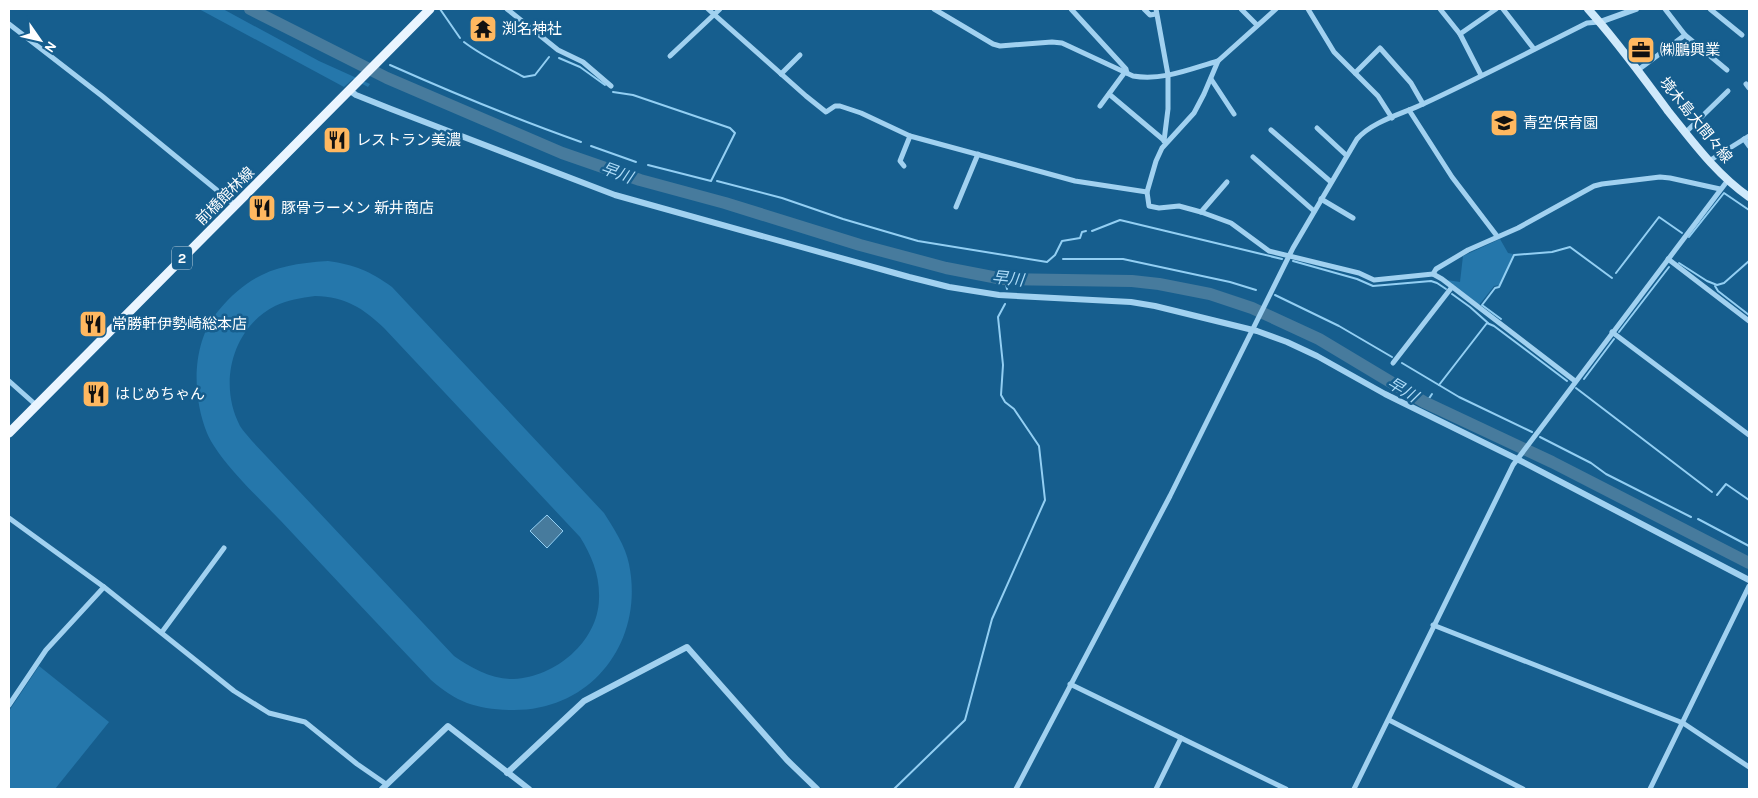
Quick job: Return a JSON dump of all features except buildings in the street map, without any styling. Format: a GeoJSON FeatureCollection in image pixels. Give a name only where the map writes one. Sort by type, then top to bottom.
{"type":"FeatureCollection","features":[{"type":"Feature","properties":{"kind":"main road","name":"2"},"geometry":{"type":"LineString","coordinates":[[352,87],[430,9]]}},
{"type":"Feature","properties":{"kind":"main road","name":"境木島大間々線"},"geometry":{"type":"LineString","coordinates":[[1588,9],[1638,70],[1685,133],[1709,161],[1748,196]]}},
{"type":"Feature","properties":{"kind":"main road","name":"前橋館林線"},"geometry":{"type":"LineString","coordinates":[[9,433],[352,87]]}},
{"type":"Feature","properties":{"kind":"street"},"geometry":{"type":"LineString","coordinates":[[508,9],[558,50],[583,62],[611,86]]}},
{"type":"Feature","properties":{"kind":"street"},"geometry":{"type":"LineString","coordinates":[[708,9],[780,74],[826,112],[835,106],[840,106],[861,113],[910,136],[1076,181],[1147,192]]}},
{"type":"Feature","properties":{"kind":"street"},"geometry":{"type":"LineString","coordinates":[[670,56],[720,9]]}},
{"type":"Feature","properties":{"kind":"street"},"geometry":{"type":"LineString","coordinates":[[934,9],[993,44],[1000,46],[1052,42],[1062,44],[1126,73],[1144,78],[1163,77],[1218,61]]}},
{"type":"Feature","properties":{"kind":"street"},"geometry":{"type":"LineString","coordinates":[[1071,9],[1126,69],[1126,73]]}},
{"type":"Feature","properties":{"kind":"street"},"geometry":{"type":"LineString","coordinates":[[1144,9],[1150,15],[1156,11],[1168,75],[1168,109],[1165,142]]}},
{"type":"Feature","properties":{"kind":"street"},"geometry":{"type":"LineString","coordinates":[[1241,9],[1257,25]]}},
{"type":"Feature","properties":{"kind":"street"},"geometry":{"type":"LineString","coordinates":[[1276,9],[1218,61],[1194,112],[1165,142],[1156,161],[1147,192],[1148,204],[1153,208],[1179,206],[1201,212],[1231,223],[1269,251],[1359,273],[1374,280],[1433,274],[1575,381]]}},
{"type":"Feature","properties":{"kind":"street"},"geometry":{"type":"LineString","coordinates":[[1308,9],[1334,52],[1378,96],[1392,118]]}},
{"type":"Feature","properties":{"kind":"street"},"geometry":{"type":"LineString","coordinates":[[1440,9],[1460,34],[1481,75]]}},
{"type":"Feature","properties":{"kind":"street"},"geometry":{"type":"LineString","coordinates":[[1460,34],[1496,9]]}},
{"type":"Feature","properties":{"kind":"street"},"geometry":{"type":"LineString","coordinates":[[1503,9],[1534,49]]}},
{"type":"Feature","properties":{"kind":"street"},"geometry":{"type":"LineString","coordinates":[[1016,789],[1170,496],[1252,327],[1290,255],[1346,156],[1363,132],[1588,23],[1600,22],[1636,9]]}},
{"type":"Feature","properties":{"kind":"street"},"geometry":{"type":"LineString","coordinates":[[1664,9],[1685,35],[1727,70]]}},
{"type":"Feature","properties":{"kind":"street"},"geometry":{"type":"LineString","coordinates":[[1710,9],[1742,35]]}},
{"type":"Feature","properties":{"kind":"street"},"geometry":{"type":"LineString","coordinates":[[9,24],[102,96],[235,205]]}},
{"type":"Feature","properties":{"kind":"street"},"geometry":{"type":"LineString","coordinates":[[1638,70],[1685,35]]}},
{"type":"Feature","properties":{"kind":"street"},"geometry":{"type":"LineString","coordinates":[[1355,73],[1380,48],[1411,83],[1423,104]]}},
{"type":"Feature","properties":{"kind":"street"},"geometry":{"type":"LineString","coordinates":[[780,74],[800,55]]}},
{"type":"Feature","properties":{"kind":"street"},"geometry":{"type":"LineString","coordinates":[[1100,106],[1126,73]]}},
{"type":"Feature","properties":{"kind":"street"},"geometry":{"type":"LineString","coordinates":[[1211,79],[1234,114]]}},
{"type":"Feature","properties":{"kind":"street"},"geometry":{"type":"LineString","coordinates":[[352,87],[356,95],[390,109],[615,194],[909,277],[949,287],[999,295],[1131,302],[1252,327],[1302,349],[1385,394],[1518,458],[1749,580]]}},
{"type":"Feature","properties":{"kind":"street"},"geometry":{"type":"LineString","coordinates":[[1685,133],[1728,91]]}},
{"type":"Feature","properties":{"kind":"street"},"geometry":{"type":"LineString","coordinates":[[1109,94],[1165,142]]}},
{"type":"Feature","properties":{"kind":"street"},"geometry":{"type":"LineString","coordinates":[[1409,110],[1452,176],[1497,236]]}},
{"type":"Feature","properties":{"kind":"street"},"geometry":{"type":"LineString","coordinates":[[1316,128],[1346,156]]}},
{"type":"Feature","properties":{"kind":"street"},"geometry":{"type":"LineString","coordinates":[[1271,130],[1331,182]]}},
{"type":"Feature","properties":{"kind":"street"},"geometry":{"type":"LineString","coordinates":[[904,166],[900,161],[910,136]]}},
{"type":"Feature","properties":{"kind":"street"},"geometry":{"type":"LineString","coordinates":[[1709,161],[1749,136]]}},
{"type":"Feature","properties":{"kind":"street"},"geometry":{"type":"LineString","coordinates":[[1744,139],[1749,146]]}},
{"type":"Feature","properties":{"kind":"street"},"geometry":{"type":"LineString","coordinates":[[956,207],[978,154]]}},
{"type":"Feature","properties":{"kind":"street"},"geometry":{"type":"LineString","coordinates":[[1253,157],[1314,211]]}},
{"type":"Feature","properties":{"kind":"street"},"geometry":{"type":"LineString","coordinates":[[1433,274],[1436,269],[1460,255],[1497,236],[1518,228],[1594,186],[1660,177],[1720,189]]}},
{"type":"Feature","properties":{"kind":"street"},"geometry":{"type":"LineString","coordinates":[[1354,789],[1389,720],[1433,625],[1518,458],[1728,180]]}},
{"type":"Feature","properties":{"kind":"street"},"geometry":{"type":"LineString","coordinates":[[1201,212],[1227,182]]}},
{"type":"Feature","properties":{"kind":"street"},"geometry":{"type":"LineString","coordinates":[[1321,199],[1353,218]]}},
{"type":"Feature","properties":{"kind":"street"},"geometry":{"type":"LineString","coordinates":[[1668,259],[1749,321]]}},
{"type":"Feature","properties":{"kind":"street"},"geometry":{"type":"LineString","coordinates":[[1393,363],[1452,287]]}},
{"type":"Feature","properties":{"kind":"street"},"geometry":{"type":"LineString","coordinates":[[1612,332],[1749,435]]}},
{"type":"Feature","properties":{"kind":"street"},"geometry":{"type":"LineString","coordinates":[[9,381],[36,405]]}},
{"type":"Feature","properties":{"kind":"street"},"geometry":{"type":"LineString","coordinates":[[9,518],[104,587],[234,691],[269,713],[305,722],[384,787],[448,726],[529,789]]}},
{"type":"Feature","properties":{"kind":"street"},"geometry":{"type":"LineString","coordinates":[[162,632],[224,548]]}},
{"type":"Feature","properties":{"kind":"street"},"geometry":{"type":"LineString","coordinates":[[1650,789],[1749,586]]}},
{"type":"Feature","properties":{"kind":"street"},"geometry":{"type":"LineString","coordinates":[[9,705],[46,650],[104,587]]}},
{"type":"Feature","properties":{"kind":"street"},"geometry":{"type":"LineString","coordinates":[[1433,625],[1683,723],[1749,767]]}},
{"type":"Feature","properties":{"kind":"street"},"geometry":{"type":"LineString","coordinates":[[507,773],[584,701],[687,648],[787,760],[817,789]]}},
{"type":"Feature","properties":{"kind":"street"},"geometry":{"type":"LineString","coordinates":[[1070,684],[1286,789]]}},
{"type":"Feature","properties":{"kind":"street"},"geometry":{"type":"LineString","coordinates":[[1389,720],[1523,789]]}},
{"type":"Feature","properties":{"kind":"street"},"geometry":{"type":"LineString","coordinates":[[1156,789],[1181,738]]}},
{"type":"Feature","properties":{"kind":"street"},"geometry":{"type":"LineString","coordinates":[[1509,789],[1512,782]]}},
{"type":"Feature","properties":{"kind":"shaded area"},"geometry":{"type":"Polygon","coordinates":[[[199,9],[223,9],[319,61],[370,84],[368,87],[353,79],[344,87],[199,9]]]}},
{"type":"Feature","properties":{"kind":"shaded area"},"geometry":{"type":"Polygon","coordinates":[[[1500,239],[1508,253],[1513,254],[1499,285],[1494,286],[1479,305],[1447,280],[1460,282],[1463,256],[1500,239]]]}},
{"type":"Feature","properties":{"kind":"shaded area"},"geometry":{"type":"Polygon","coordinates":[[[328,261],[346,264],[377,277],[392,287],[604,513],[625,550],[629,564],[632,593],[629,620],[620,645],[606,667],[587,686],[565,699],[538,708],[509,710],[476,706],[449,694],[431,680],[250,490],[220,455],[207,433],[202,418],[197,386],[199,353],[210,323],[231,297],[255,279],[281,268],[311,262],[328,261]],[[315,296],[280,304],[260,316],[248,328],[233,358],[230,375],[230,393],[233,410],[240,426],[454,656],[482,672],[506,679],[529,677],[559,664],[582,643],[597,615],[599,591],[597,574],[592,559],[580,537],[384,328],[361,309],[345,301],[315,296]]]}},
{"type":"Feature","properties":{"kind":"shaded area"},"geometry":{"type":"Polygon","coordinates":[[[547,515],[563,531],[547,548],[530,531],[547,515]]]}},
{"type":"Feature","properties":{"kind":"shaded area"},"geometry":{"type":"Polygon","coordinates":[[[39,666],[109,722],[55,789],[9,789],[9,711],[39,666]]]}},
{"type":"Feature","properties":{"kind":"waterway","name":"早川"},"geometry":{"type":"LineString","coordinates":[[250,9],[387,78],[562,153],[640,180],[725,203],[860,245],[946,268],[1003,279],[1132,281],[1159,284],[1210,294],[1252,308],[1319,339],[1424,402],[1552,462],[1749,563]]}},
{"type":"Feature","properties":{"kind":"waterway"},"geometry":{"type":"LineString","coordinates":[[440,9],[460,38]]}},
{"type":"Feature","properties":{"kind":"waterway"},"geometry":{"type":"LineString","coordinates":[[464,42],[524,77],[535,75],[549,57]]}},
{"type":"Feature","properties":{"kind":"waterway"},"geometry":{"type":"LineString","coordinates":[[559,58],[580,67],[605,85]]}},
{"type":"Feature","properties":{"kind":"waterway"},"geometry":{"type":"LineString","coordinates":[[390,65],[437,86],[581,142]]}},
{"type":"Feature","properties":{"kind":"waterway"},"geometry":{"type":"LineString","coordinates":[[613,92],[633,95],[730,128],[735,133],[711,181],[648,165]]}},
{"type":"Feature","properties":{"kind":"waterway"},"geometry":{"type":"LineString","coordinates":[[591,146],[636,162]]}},
{"type":"Feature","properties":{"kind":"waterway"},"geometry":{"type":"LineString","coordinates":[[717,181],[782,198],[843,219],[918,241],[1047,262],[1055,255],[1062,241],[1080,238],[1082,232],[1086,231]]}},
{"type":"Feature","properties":{"kind":"waterway"},"geometry":{"type":"LineString","coordinates":[[1689,237],[1724,193],[1749,210]]}},
{"type":"Feature","properties":{"kind":"waterway"},"geometry":{"type":"LineString","coordinates":[[1616,273],[1659,217],[1682,233]]}},
{"type":"Feature","properties":{"kind":"waterway"},"geometry":{"type":"LineString","coordinates":[[1092,231],[1120,220],[1282,259]]}},
{"type":"Feature","properties":{"kind":"waterway"},"geometry":{"type":"LineString","coordinates":[[1501,319],[1482,305],[1495,288],[1499,287],[1514,255],[1552,252],[1570,247],[1612,278]]}},
{"type":"Feature","properties":{"kind":"waterway"},"geometry":{"type":"LineString","coordinates":[[1063,259],[1123,259],[1230,282],[1256,290]]}},
{"type":"Feature","properties":{"kind":"waterway"},"geometry":{"type":"LineString","coordinates":[[1293,261],[1357,279],[1373,286],[1431,281],[1446,289]]}},
{"type":"Feature","properties":{"kind":"waterway"},"geometry":{"type":"LineString","coordinates":[[1679,263],[1707,281],[1717,285],[1724,283],[1749,261]]}},
{"type":"Feature","properties":{"kind":"waterway"},"geometry":{"type":"LineString","coordinates":[[1619,332],[1669,267]]}},
{"type":"Feature","properties":{"kind":"waterway"},"geometry":{"type":"LineString","coordinates":[[1005,279],[1007,289]]}},
{"type":"Feature","properties":{"kind":"waterway"},"geometry":{"type":"LineString","coordinates":[[1715,286],[1718,291],[1749,315]]}},
{"type":"Feature","properties":{"kind":"waterway"},"geometry":{"type":"LineString","coordinates":[[1452,294],[1488,323]]}},
{"type":"Feature","properties":{"kind":"waterway"},"geometry":{"type":"LineString","coordinates":[[1275,295],[1339,326],[1392,357]]}},
{"type":"Feature","properties":{"kind":"waterway"},"geometry":{"type":"LineString","coordinates":[[894,789],[965,720],[992,619],[1045,500],[1039,446],[1014,409],[1005,402],[1001,395],[1003,365],[998,317],[1005,304]]}},
{"type":"Feature","properties":{"kind":"waterway"},"geometry":{"type":"LineString","coordinates":[[1439,385],[1487,323],[1494,326],[1567,381]]}},
{"type":"Feature","properties":{"kind":"waterway"},"geometry":{"type":"LineString","coordinates":[[1584,379],[1614,339]]}},
{"type":"Feature","properties":{"kind":"waterway"},"geometry":{"type":"LineString","coordinates":[[1402,363],[1459,397],[1532,432]]}},
{"type":"Feature","properties":{"kind":"waterway"},"geometry":{"type":"LineString","coordinates":[[1576,388],[1712,492]]}},
{"type":"Feature","properties":{"kind":"waterway"},"geometry":{"type":"LineString","coordinates":[[1426,403],[1432,394]]}},
{"type":"Feature","properties":{"kind":"waterway"},"geometry":{"type":"LineString","coordinates":[[1540,437],[1591,463],[1606,474],[1691,517]]}},
{"type":"Feature","properties":{"kind":"waterway"},"geometry":{"type":"LineString","coordinates":[[1717,495],[1726,484],[1749,500]]}},
{"type":"Feature","properties":{"kind":"waterway"},"geometry":{"type":"LineString","coordinates":[[1698,519],[1749,546]]}},
{"type":"Feature","properties":{"kind":"place","name":"渕名神社"},"geometry":{"type":"Point","coordinates":[483,29]}},
{"type":"Feature","properties":{"kind":"place","name":"㈱鵬興業"},"geometry":{"type":"Point","coordinates":[1641,50]}},
{"type":"Feature","properties":{"kind":"place","name":"青空保育園"},"geometry":{"type":"Point","coordinates":[1504,123]}},
{"type":"Feature","properties":{"kind":"place","name":"レストラン美濃"},"geometry":{"type":"Point","coordinates":[337,140]}},
{"type":"Feature","properties":{"kind":"place","name":"豚骨ラーメン 新井商店"},"geometry":{"type":"Point","coordinates":[262,208]}},
{"type":"Feature","properties":{"kind":"place","name":"常勝軒伊勢崎総本店"},"geometry":{"type":"Point","coordinates":[93,324]}},
{"type":"Feature","properties":{"kind":"place","name":"はじめちゃん"},"geometry":{"type":"Point","coordinates":[96,394]}}]}
